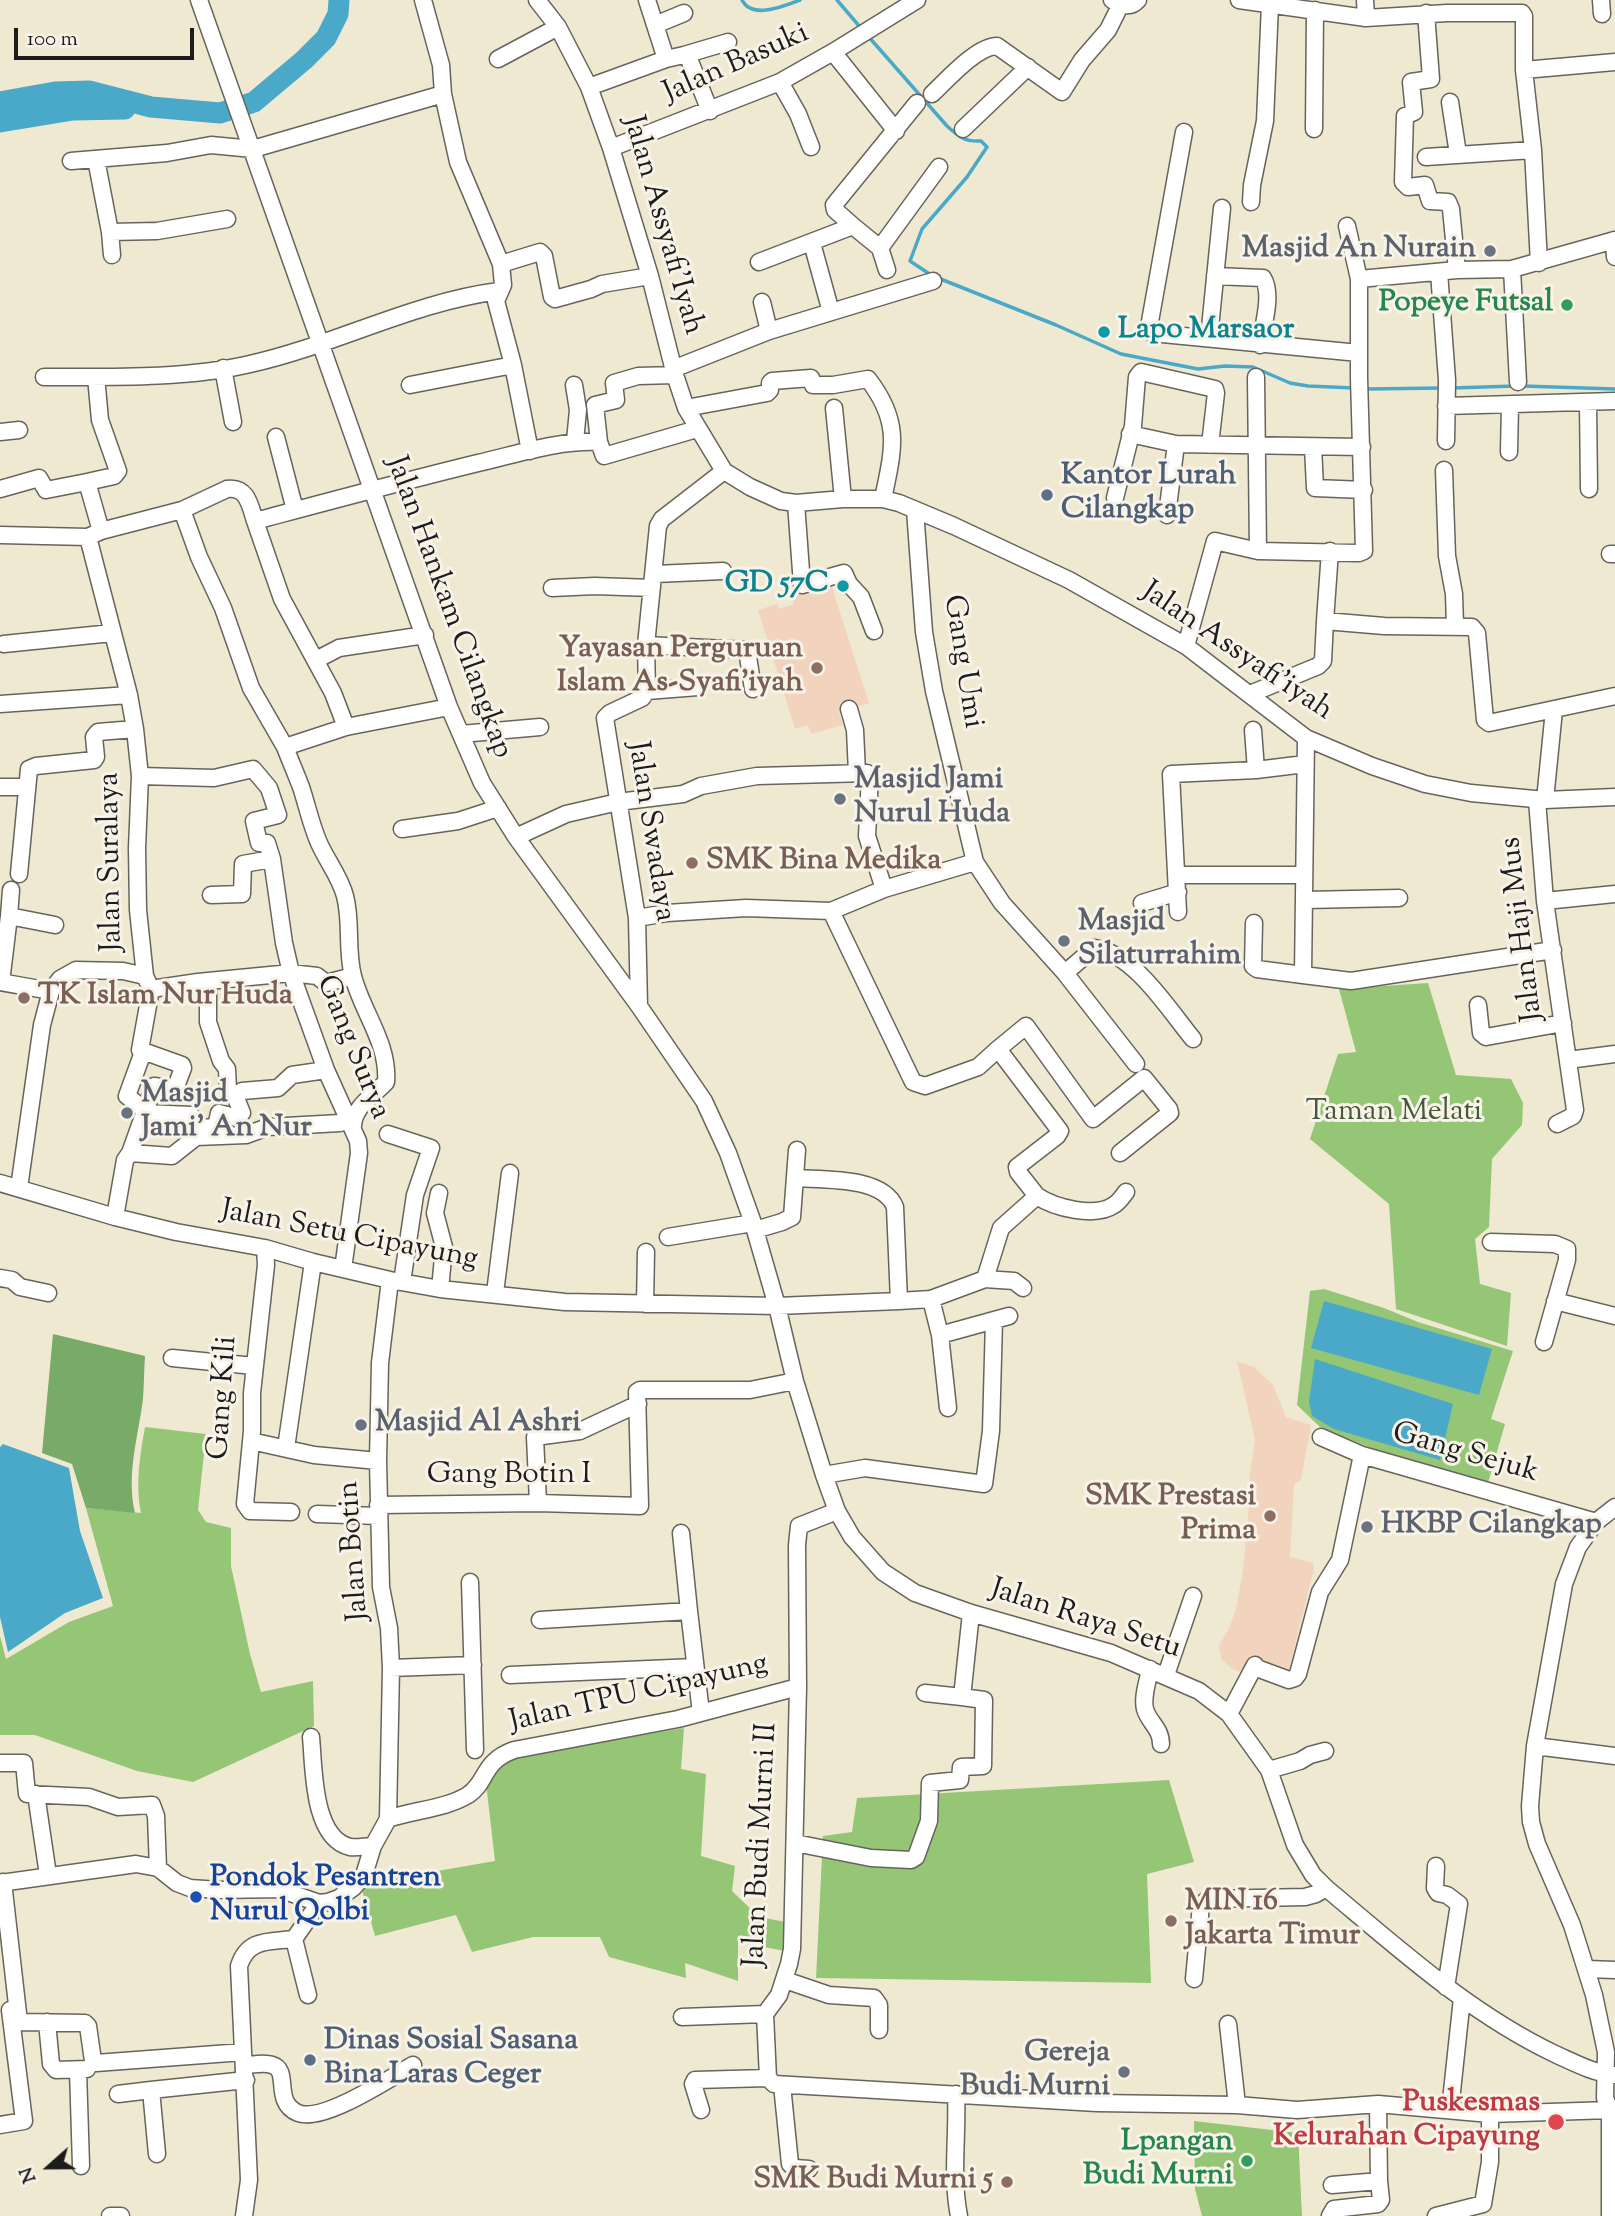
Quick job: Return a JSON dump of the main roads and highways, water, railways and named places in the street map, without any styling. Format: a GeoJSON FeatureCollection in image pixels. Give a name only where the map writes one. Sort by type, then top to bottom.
{"type":"FeatureCollection","features":[{"type":"Feature","properties":{"kind":"water"},"geometry":{"type":"Polygon","coordinates":[[[1324,1301],[1492,1349],[1479,1395],[1311,1348],[1324,1301]]]}},
{"type":"Feature","properties":{"kind":"water"},"geometry":{"type":"Polygon","coordinates":[[[1315,1359],[1453,1404],[1440,1460],[1334,1429],[1312,1416],[1309,1402],[1315,1359]]]}},
{"type":"Feature","properties":{"kind":"water"},"geometry":{"type":"Polygon","coordinates":[[[3,1444],[69,1468],[80,1531],[103,1598],[65,1613],[8,1652],[0,1617],[0,1447],[3,1444]]]}},
{"type":"Feature","properties":{"kind":"waterway"},"geometry":{"type":"LineString","coordinates":[[0,102],[55,92],[89,91],[151,107],[220,113],[254,102],[304,60],[326,38],[338,14],[339,0]]}},
{"type":"Feature","properties":{"kind":"waterway"},"geometry":{"type":"LineString","coordinates":[[742,0],[747,6],[761,10],[800,0]]}},
{"type":"Feature","properties":{"kind":"waterway"},"geometry":{"type":"LineString","coordinates":[[837,0],[860,27]]}},
{"type":"Feature","properties":{"kind":"waterway"},"geometry":{"type":"LineString","coordinates":[[868,36],[947,126],[962,138],[981,141],[987,147],[967,177],[922,229],[910,261],[931,275]]}},
{"type":"Feature","properties":{"kind":"waterway"},"geometry":{"type":"LineString","coordinates":[[0,122],[73,110],[125,109]]}},
{"type":"Feature","properties":{"kind":"waterway"},"geometry":{"type":"LineString","coordinates":[[938,278],[1121,354],[1198,369],[1253,367],[1290,383],[1354,388]]}},
{"type":"Feature","properties":{"kind":"waterway"},"geometry":{"type":"LineString","coordinates":[[1453,388],[1515,386]]}},
{"type":"Feature","properties":{"kind":"waterway"},"geometry":{"type":"LineString","coordinates":[[1523,386],[1615,389]]}},
{"type":"Feature","properties":{"kind":"waterway"},"geometry":{"type":"LineString","coordinates":[[1365,389],[1442,388]]}},
{"type":"Feature","properties":{"kind":"place","name":"Masjid An Nurain"},"geometry":{"type":"Point","coordinates":[1490,251]}},
{"type":"Feature","properties":{"kind":"place","name":"Popeye Futsal"},"geometry":{"type":"Point","coordinates":[1567,305]}},
{"type":"Feature","properties":{"kind":"place","name":"Lapo Marsaor"},"geometry":{"type":"Point","coordinates":[1104,332]}},
{"type":"Feature","properties":{"kind":"place","name":"Kantor Lurah Cilangkap"},"geometry":{"type":"Point","coordinates":[1047,495]}},
{"type":"Feature","properties":{"kind":"place","name":"GD 57C"},"geometry":{"type":"Point","coordinates":[843,586]}},
{"type":"Feature","properties":{"kind":"place","name":"Yayasan Perguruan Islam As-Syafi'iyah"},"geometry":{"type":"Point","coordinates":[817,668]}},
{"type":"Feature","properties":{"kind":"place","name":"Masjid Jami Nurul Huda"},"geometry":{"type":"Point","coordinates":[840,799]}},
{"type":"Feature","properties":{"kind":"place","name":"SMK Bina Medika"},"geometry":{"type":"Point","coordinates":[692,863]}},
{"type":"Feature","properties":{"kind":"place","name":"Masjid Silaturrahim"},"geometry":{"type":"Point","coordinates":[1064,941]}},
{"type":"Feature","properties":{"kind":"place","name":"TK Islam Nur Huda"},"geometry":{"type":"Point","coordinates":[24,998]}},
{"type":"Feature","properties":{"kind":"place","name":"Masjid Jami' An Nur"},"geometry":{"type":"Point","coordinates":[127,1113]}},
{"type":"Feature","properties":{"kind":"place","name":"Masjid Al Ashri"},"geometry":{"type":"Point","coordinates":[361,1425]}},
{"type":"Feature","properties":{"kind":"place","name":"SMK Prestasi Prima"},"geometry":{"type":"Point","coordinates":[1270,1516]}},
{"type":"Feature","properties":{"kind":"place","name":"HKBP Cilangkap"},"geometry":{"type":"Point","coordinates":[1367,1527]}},
{"type":"Feature","properties":{"kind":"place","name":"Pondok Pesantren Nurul Qolbi"},"geometry":{"type":"Point","coordinates":[196,1897]}},
{"type":"Feature","properties":{"kind":"place","name":"MIN 16 Jakarta Timur"},"geometry":{"type":"Point","coordinates":[1171,1921]}},
{"type":"Feature","properties":{"kind":"place","name":"Dinas Sosial Sasana Bina Laras Ceger"},"geometry":{"type":"Point","coordinates":[310,2060]}},
{"type":"Feature","properties":{"kind":"place","name":"Gereja Budi Murni"},"geometry":{"type":"Point","coordinates":[1124,2072]}},
{"type":"Feature","properties":{"kind":"place","name":"Puskesmas Kelurahan Cipayung"},"geometry":{"type":"Point","coordinates":[1556,2122]}},
{"type":"Feature","properties":{"kind":"place","name":"Lpangan Budi Murni"},"geometry":{"type":"Point","coordinates":[1247,2161]}},
{"type":"Feature","properties":{"kind":"place","name":"SMK Budi Murni 5"},"geometry":{"type":"Point","coordinates":[1007,2182]}},
{"type":"Feature","properties":{"kind":"park label","name":"Taman Melati"},"geometry":{"type":"Point","coordinates":[1394,1114]}}]}
